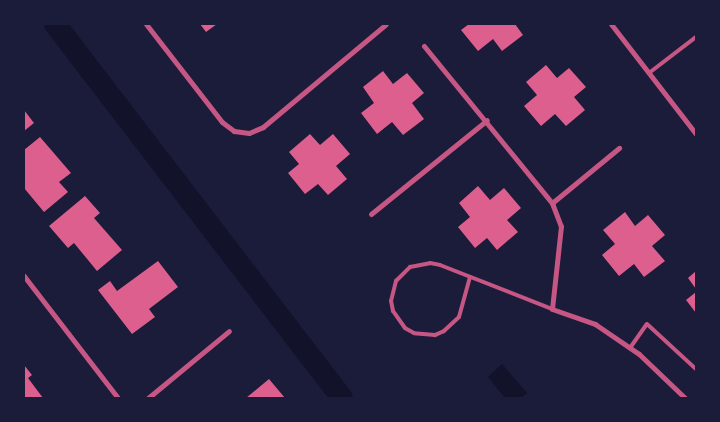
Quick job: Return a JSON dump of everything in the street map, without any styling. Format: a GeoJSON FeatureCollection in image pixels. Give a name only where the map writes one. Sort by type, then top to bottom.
{"type":"FeatureCollection","features":[{"type":"Feature","properties":{"kind":"street"},"geometry":{"type":"LineString","coordinates":[[146,24],[222,122],[234,131],[248,133],[263,127],[386,24]]}},
{"type":"Feature","properties":{"kind":"street"},"geometry":{"type":"LineString","coordinates":[[611,24],[696,134]]}},
{"type":"Feature","properties":{"kind":"street"},"geometry":{"type":"LineString","coordinates":[[424,46],[487,120],[552,203],[561,226],[552,309],[595,324],[630,348],[685,398]]}},
{"type":"Feature","properties":{"kind":"street"},"geometry":{"type":"LineString","coordinates":[[371,214],[487,120]]}},
{"type":"Feature","properties":{"kind":"street"},"geometry":{"type":"LineString","coordinates":[[552,203],[619,148]]}},
{"type":"Feature","properties":{"kind":"street"},"geometry":{"type":"LineString","coordinates":[[24,276],[118,398]]}},
{"type":"Feature","properties":{"kind":"street"},"geometry":{"type":"LineString","coordinates":[[148,398],[229,331]]}},
{"type":"Feature","properties":{"kind":"lane"},"geometry":{"type":"LineString","coordinates":[[649,73],[696,37]]}},
{"type":"Feature","properties":{"kind":"lane"},"geometry":{"type":"LineString","coordinates":[[470,277],[459,317],[444,331],[435,335],[414,333],[405,328],[393,311],[391,301],[396,281],[410,267],[430,263],[470,277],[552,309]]}},
{"type":"Feature","properties":{"kind":"lane"},"geometry":{"type":"LineString","coordinates":[[630,348],[647,324],[696,369]]}},
{"type":"Feature","properties":{"kind":"shaded area"},"geometry":{"type":"Polygon","coordinates":[[[502,364],[527,393],[521,398],[505,398],[488,377],[502,364]]]}},
{"type":"Feature","properties":{"kind":"building"},"geometry":{"type":"Polygon","coordinates":[[[200,24],[217,24],[206,32],[200,24]]]}},
{"type":"Feature","properties":{"kind":"building"},"geometry":{"type":"Polygon","coordinates":[[[469,24],[515,24],[523,35],[502,51],[493,39],[478,51],[461,30],[469,24]]]}},
{"type":"Feature","properties":{"kind":"building"},"geometry":{"type":"Polygon","coordinates":[[[546,65],[557,78],[569,68],[586,87],[574,97],[585,110],[566,126],[555,114],[541,126],[524,106],[537,95],[526,82],[546,65]]]}},
{"type":"Feature","properties":{"kind":"building"},"geometry":{"type":"Polygon","coordinates":[[[383,71],[393,84],[407,73],[424,93],[412,103],[424,119],[403,135],[392,122],[377,134],[361,113],[374,103],[363,87],[383,71]]]}},
{"type":"Feature","properties":{"kind":"building"},"geometry":{"type":"Polygon","coordinates":[[[24,110],[34,123],[24,131],[24,110]]]}},
{"type":"Feature","properties":{"kind":"building"},"geometry":{"type":"Polygon","coordinates":[[[310,134],[320,145],[333,134],[350,154],[336,166],[347,179],[328,195],[318,184],[305,194],[288,173],[299,164],[289,152],[310,134]]]}},
{"type":"Feature","properties":{"kind":"building"},"geometry":{"type":"Polygon","coordinates":[[[40,137],[71,173],[59,182],[68,192],[44,212],[24,188],[24,150],[40,137]]]}},
{"type":"Feature","properties":{"kind":"building"},"geometry":{"type":"Polygon","coordinates":[[[478,186],[490,200],[504,188],[521,208],[507,220],[518,232],[497,250],[487,238],[475,248],[458,227],[470,217],[459,203],[478,186]]]}},
{"type":"Feature","properties":{"kind":"building"},"geometry":{"type":"Polygon","coordinates":[[[85,196],[100,213],[94,218],[122,250],[97,271],[74,243],[68,248],[49,226],[85,196]]]}},
{"type":"Feature","properties":{"kind":"building"},"geometry":{"type":"Polygon","coordinates":[[[625,212],[635,226],[648,215],[665,235],[652,246],[665,261],[644,277],[634,264],[619,276],[602,255],[615,244],[603,230],[625,212]]]}},
{"type":"Feature","properties":{"kind":"building"},"geometry":{"type":"Polygon","coordinates":[[[158,261],[178,287],[149,309],[155,317],[132,334],[98,290],[110,281],[117,291],[158,261]]]}},
{"type":"Feature","properties":{"kind":"building"},"geometry":{"type":"Polygon","coordinates":[[[696,271],[696,289],[688,278],[696,271]]]}},
{"type":"Feature","properties":{"kind":"building"},"geometry":{"type":"Polygon","coordinates":[[[696,292],[696,313],[686,300],[696,292]]]}},
{"type":"Feature","properties":{"kind":"building"},"geometry":{"type":"Polygon","coordinates":[[[24,365],[32,375],[28,378],[43,398],[24,398],[24,365]]]}},
{"type":"Feature","properties":{"kind":"building"},"geometry":{"type":"Polygon","coordinates":[[[269,379],[285,398],[246,398],[269,379]]]}},
{"type":"Feature","properties":{"kind":"waterway"},"geometry":{"type":"LineString","coordinates":[[55,24],[342,398]]}}]}
